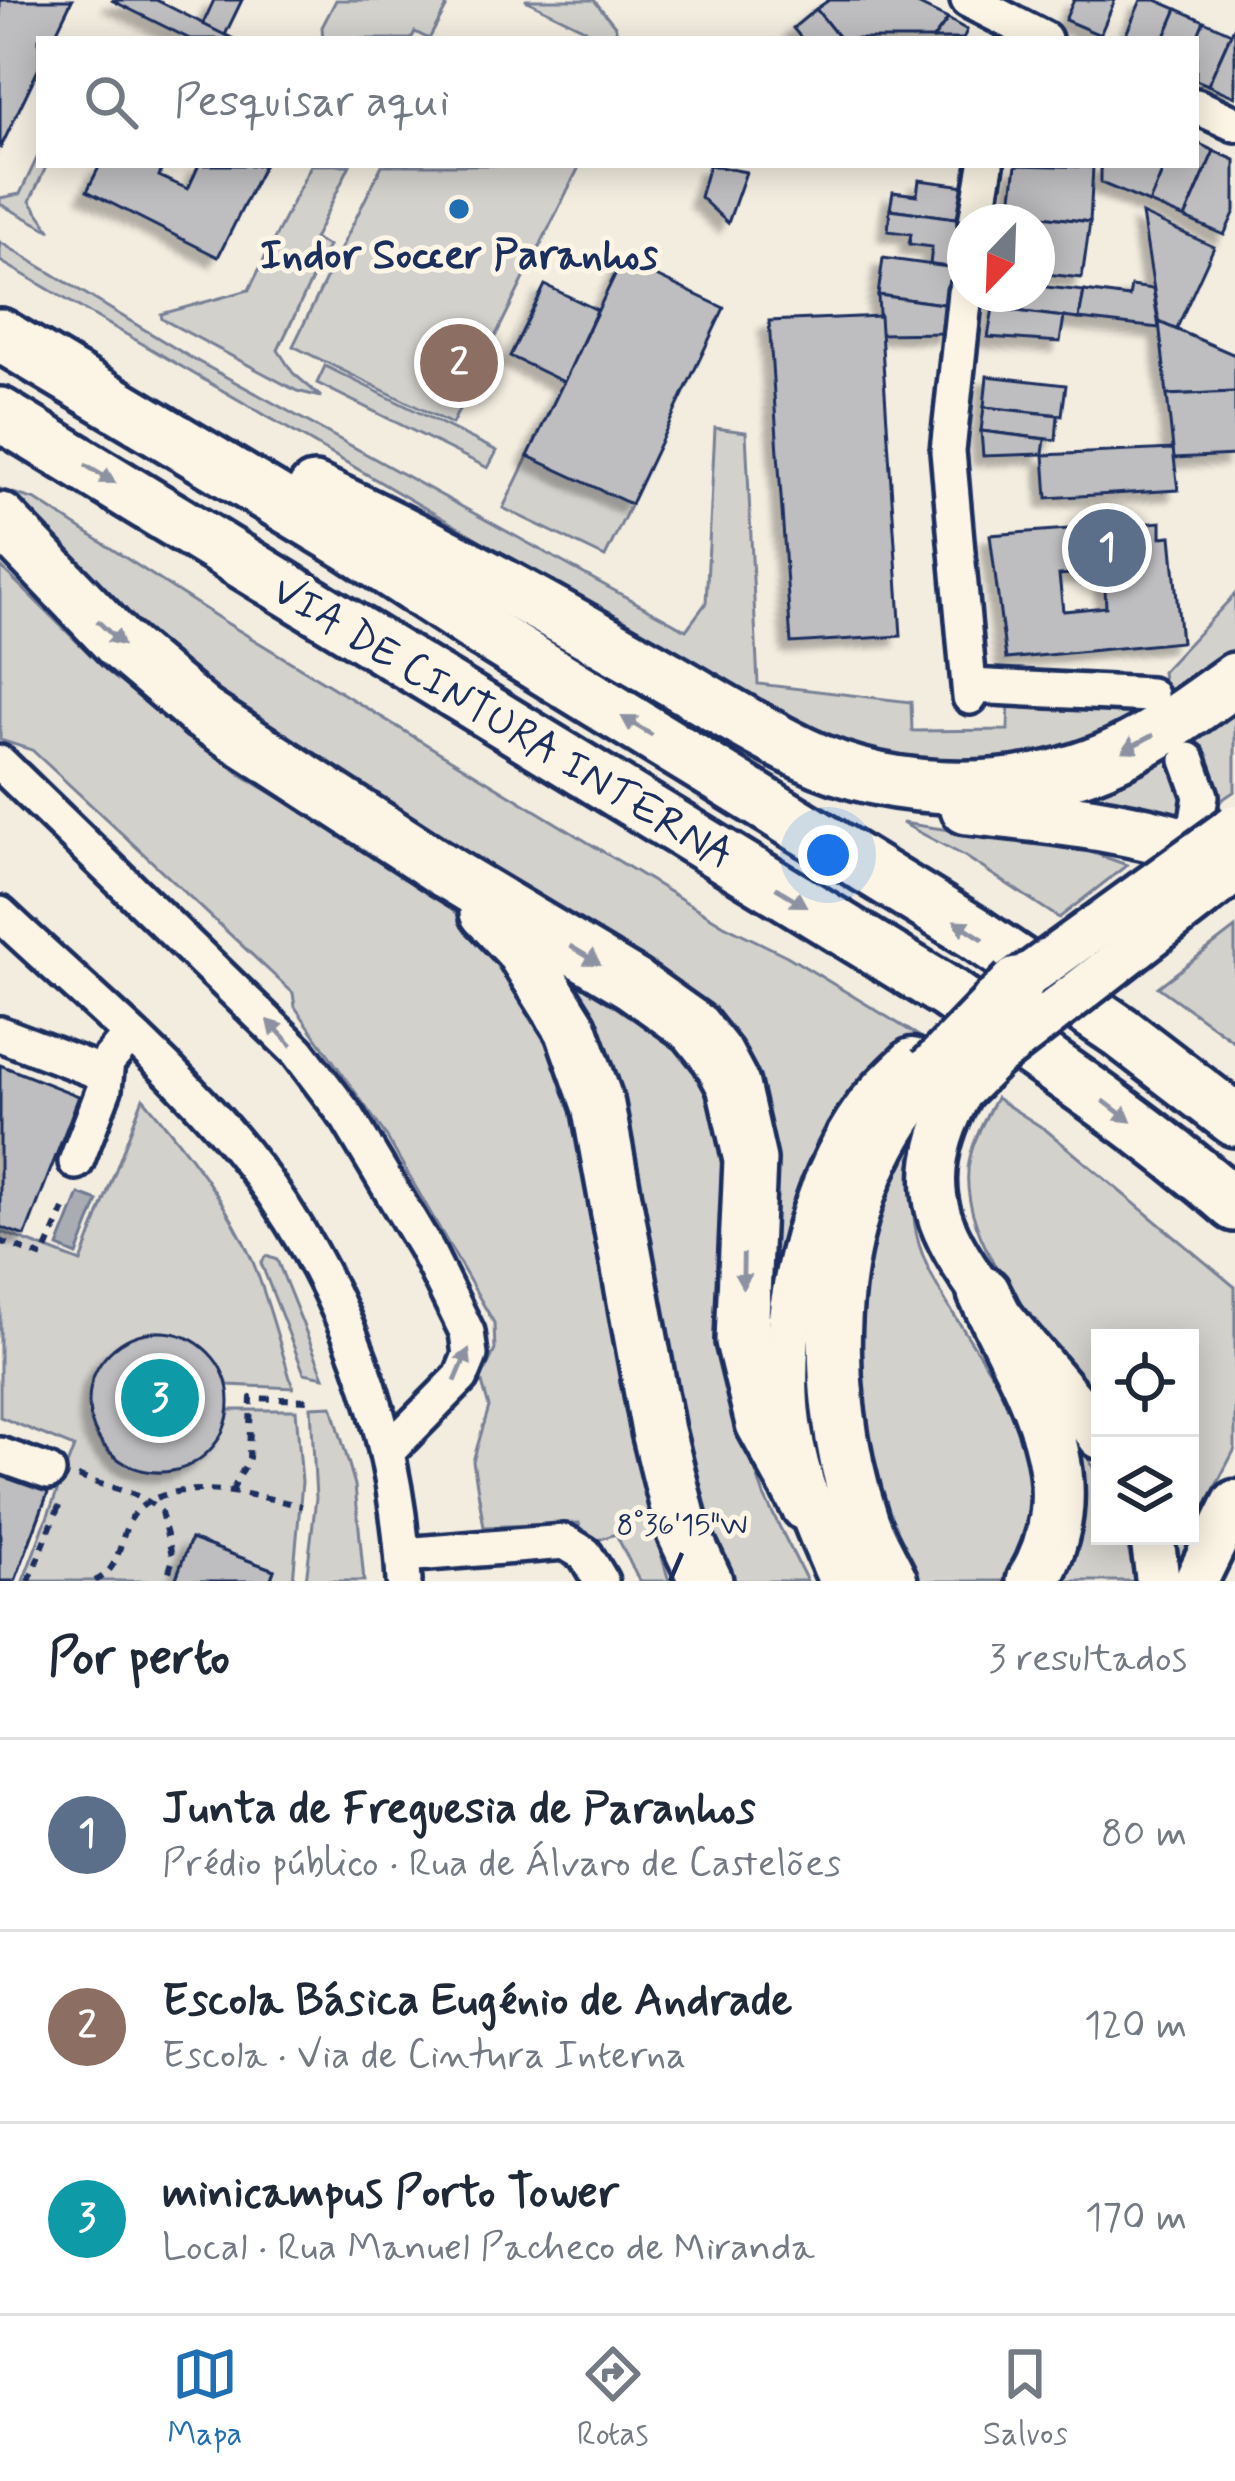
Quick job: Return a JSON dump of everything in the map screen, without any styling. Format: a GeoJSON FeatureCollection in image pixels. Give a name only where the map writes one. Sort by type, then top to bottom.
{"type":"FeatureCollection","features":[{"type":"Feature","properties":{"kind":"highway","name":"VIA DE CINTURA INTERNA"},"geometry":{"type":"LineString","coordinates":[[0,335],[226,469],[974,932],[1119,1030],[1235,1120]]}},
{"type":"Feature","properties":{"kind":"highway"},"geometry":{"type":"LineString","coordinates":[[84,385],[413,536],[801,753],[872,778],[950,787],[1039,778],[1081,768],[1156,734],[1235,679]]}},
{"type":"Feature","properties":{"kind":"highway","name":"VIA DE CINTURA INTERNA"},"geometry":{"type":"LineString","coordinates":[[0,414],[948,993],[1114,1108],[1235,1205]]}},
{"type":"Feature","properties":{"kind":"highway"},"geometry":{"type":"LineString","coordinates":[[226,469],[407,550],[814,776],[891,798],[1064,817],[1225,851]]}},
{"type":"Feature","properties":{"kind":"highway"},"geometry":{"type":"LineString","coordinates":[[0,519],[120,644],[203,714],[448,873],[633,984],[695,1028],[718,1057],[744,1120],[750,1160],[742,1341],[762,1423],[807,1505]]}},
{"type":"Feature","properties":{"kind":"highway"},"geometry":{"type":"LineString","coordinates":[[448,873],[520,948],[571,1029],[598,1106],[635,1319],[683,1532],[706,1581]]}},
{"type":"Feature","properties":{"kind":"highway"},"geometry":{"type":"LineString","coordinates":[[891,1581],[864,1524],[838,1412],[837,1294],[855,1198],[900,1109],[1018,983]]}},
{"type":"Feature","properties":{"kind":"highway"},"geometry":{"type":"LineString","coordinates":[[984,1292],[1036,1402],[1058,1467],[1058,1514],[1046,1558],[1033,1581]]}},
{"type":"Feature","properties":{"kind":"main road"},"geometry":{"type":"LineString","coordinates":[[1018,983],[1225,851]]}},
{"type":"Feature","properties":{"kind":"main road"},"geometry":{"type":"LineString","coordinates":[[841,1581],[807,1505],[787,1399],[791,1317],[805,1245],[822,1193],[858,1121],[870,1102],[936,1074],[995,1057],[1225,851]]}},
{"type":"Feature","properties":{"kind":"main road"},"geometry":{"type":"LineString","coordinates":[[936,1074],[945,1119],[934,1197],[956,1252],[1091,1424]]}},
{"type":"Feature","properties":{"kind":"main road"},"geometry":{"type":"LineString","coordinates":[[1196,1581],[1235,1502]]}},
{"type":"Feature","properties":{"kind":"main road"},"geometry":{"type":"LineString","coordinates":[[1154,1545],[1158,1581]]}},
{"type":"Feature","properties":{"kind":"street"},"geometry":{"type":"LineString","coordinates":[[968,0],[1032,27]]}},
{"type":"Feature","properties":{"kind":"street"},"geometry":{"type":"LineString","coordinates":[[1199,107],[1235,124]]}},
{"type":"Feature","properties":{"kind":"street"},"geometry":{"type":"LineString","coordinates":[[979,204],[985,168]]}},
{"type":"Feature","properties":{"kind":"street"},"geometry":{"type":"LineString","coordinates":[[963,312],[948,451],[970,691],[1150,694]]}},
{"type":"Feature","properties":{"kind":"street"},"geometry":{"type":"LineString","coordinates":[[1188,760],[1225,851]]}},
{"type":"Feature","properties":{"kind":"street"},"geometry":{"type":"LineString","coordinates":[[0,763],[298,1052],[348,1118],[425,1247],[467,1332],[470,1355],[460,1378],[387,1452]]}},
{"type":"Feature","properties":{"kind":"street"},"geometry":{"type":"LineString","coordinates":[[0,914],[220,1126],[297,1231],[362,1364],[387,1452],[403,1568],[565,1542],[586,1554],[601,1581]]}},
{"type":"Feature","properties":{"kind":"street"},"geometry":{"type":"LineString","coordinates":[[0,1034],[105,1074]]}},
{"type":"Feature","properties":{"kind":"street"},"geometry":{"type":"LineString","coordinates":[[76,1162],[104,1090],[107,1062],[130,1035]]}},
{"type":"Feature","properties":{"kind":"street"},"geometry":{"type":"LineString","coordinates":[[0,1455],[61,1480]]}},
{"type":"Feature","properties":{"kind":"path"},"geometry":{"type":"LineString","coordinates":[[0,1241],[43,1257],[64,1208]]}},
{"type":"Feature","properties":{"kind":"path"},"geometry":{"type":"LineString","coordinates":[[232,1491],[249,1458],[251,1398],[309,1400]]}},
{"type":"Feature","properties":{"kind":"path"},"geometry":{"type":"LineString","coordinates":[[29,1581],[61,1480],[149,1501],[161,1512],[171,1540],[166,1581]]}},
{"type":"Feature","properties":{"kind":"path"},"geometry":{"type":"LineString","coordinates":[[95,1581],[114,1566],[135,1511],[149,1501],[207,1489],[302,1506]]}},
{"type":"Feature","properties":{"kind":"shaded area"},"geometry":{"type":"Polygon","coordinates":[[[336,0],[446,0],[431,36],[415,32],[413,36],[323,36],[322,27],[336,0]]]}},
{"type":"Feature","properties":{"kind":"shaded area"},"geometry":{"type":"Polygon","coordinates":[[[525,0],[594,0],[618,36],[599,36],[525,0]]]}},
{"type":"Feature","properties":{"kind":"shaded area"},"geometry":{"type":"Polygon","coordinates":[[[36,160],[36,168],[46,168],[30,201],[51,231],[0,204],[0,198],[20,194],[36,160]]]}},
{"type":"Feature","properties":{"kind":"shaded area"},"geometry":{"type":"Polygon","coordinates":[[[310,168],[349,168],[314,239],[328,246],[278,350],[293,373],[321,397],[297,391],[162,319],[161,314],[249,290],[310,168]]]}},
{"type":"Feature","properties":{"kind":"shaded area"},"geometry":{"type":"Polygon","coordinates":[[[381,168],[579,168],[452,424],[293,346],[381,168]]]}},
{"type":"Feature","properties":{"kind":"shaded area"},"geometry":{"type":"Polygon","coordinates":[[[0,242],[188,356],[686,630],[706,603],[715,428],[746,432],[758,684],[911,702],[912,731],[1008,730],[1009,701],[1164,690],[1162,672],[1235,594],[1235,653],[1136,721],[1096,741],[993,767],[858,760],[0,261],[0,242]]]}},
{"type":"Feature","properties":{"kind":"shaded area"},"geometry":{"type":"Polygon","coordinates":[[[325,366],[497,451],[488,468],[317,383],[325,366]]]}},
{"type":"Feature","properties":{"kind":"shaded area"},"geometry":{"type":"Polygon","coordinates":[[[528,456],[631,504],[605,557],[503,508],[528,456]]]}},
{"type":"Feature","properties":{"kind":"shaded area"},"geometry":{"type":"Polygon","coordinates":[[[0,489],[36,500],[225,622],[724,925],[787,956],[922,1038],[870,1079],[796,1202],[770,1286],[772,1392],[750,1095],[274,751],[0,500],[0,489]]]}},
{"type":"Feature","properties":{"kind":"shaded area"},"geometry":{"type":"Polygon","coordinates":[[[0,566],[107,671],[243,776],[400,869],[443,900],[486,942],[534,1006],[572,1106],[649,1514],[669,1581],[639,1581],[616,1534],[592,1542],[582,1537],[579,1523],[484,1527],[473,1461],[489,1407],[481,1379],[495,1350],[494,1323],[385,1134],[295,1007],[293,993],[32,750],[0,740],[0,566]]]}},
{"type":"Feature","properties":{"kind":"shaded area"},"geometry":{"type":"Polygon","coordinates":[[[1235,702],[1235,791],[1188,823],[1033,790],[1235,702]]]}},
{"type":"Feature","properties":{"kind":"shaded area"},"geometry":{"type":"Polygon","coordinates":[[[902,823],[1085,850],[1127,865],[1059,918],[966,857],[902,823]]]}},
{"type":"Feature","properties":{"kind":"shaded area"},"geometry":{"type":"Polygon","coordinates":[[[1235,928],[1235,1042],[1158,987],[1235,928]]]}},
{"type":"Feature","properties":{"kind":"shaded area"},"geometry":{"type":"Polygon","coordinates":[[[553,969],[606,990],[676,1047],[719,1112],[743,1433],[764,1496],[807,1581],[723,1581],[553,969]]]}},
{"type":"Feature","properties":{"kind":"shaded area"},"geometry":{"type":"Polygon","coordinates":[[[928,1097],[914,1189],[919,1244],[951,1310],[1015,1414],[1031,1450],[1038,1486],[1034,1529],[1010,1581],[914,1581],[893,1542],[858,1426],[861,1236],[928,1097]]]}},
{"type":"Feature","properties":{"kind":"shaded area"},"geometry":{"type":"Polygon","coordinates":[[[143,1098],[204,1176],[243,1239],[293,1388],[228,1385],[201,1346],[156,1332],[130,1338],[109,1354],[95,1377],[90,1402],[93,1428],[107,1451],[133,1467],[166,1472],[195,1462],[207,1452],[230,1410],[296,1410],[302,1482],[293,1581],[270,1581],[274,1570],[191,1540],[175,1581],[23,1581],[74,1447],[0,1417],[0,1231],[81,1262],[143,1098]]]}},
{"type":"Feature","properties":{"kind":"shaded area"},"geometry":{"type":"Polygon","coordinates":[[[996,1098],[1046,1130],[1235,1287],[1235,1449],[1199,1520],[1199,1329],[1091,1329],[1091,1393],[1032,1322],[990,1256],[975,1222],[968,1189],[970,1157],[996,1098]]]}},
{"type":"Feature","properties":{"kind":"shaded area"},"geometry":{"type":"Polygon","coordinates":[[[79,1194],[98,1201],[77,1255],[58,1247],[79,1194]]]}},
{"type":"Feature","properties":{"kind":"shaded area"},"geometry":{"type":"Polygon","coordinates":[[[266,1256],[277,1260],[324,1377],[304,1373],[261,1263],[266,1256]]]}},
{"type":"Feature","properties":{"kind":"shaded area"},"geometry":{"type":"Polygon","coordinates":[[[332,1406],[355,1485],[364,1581],[306,1581],[316,1498],[311,1407],[332,1406]]]}},
{"type":"Feature","properties":{"kind":"shaded area"},"geometry":{"type":"Polygon","coordinates":[[[1074,1432],[1091,1463],[1091,1545],[1127,1545],[1136,1581],[1064,1581],[1082,1508],[1077,1452],[1070,1434],[1074,1432]]]}},
{"type":"Feature","properties":{"kind":"shaded area"},"geometry":{"type":"Polygon","coordinates":[[[1173,1545],[1189,1545],[1178,1573],[1173,1545]]]}},
{"type":"Feature","properties":{"kind":"building"},"geometry":{"type":"Polygon","coordinates":[[[0,0],[72,0],[54,36],[36,36],[36,74],[0,149],[0,0]]]}},
{"type":"Feature","properties":{"kind":"building"},"geometry":{"type":"Polygon","coordinates":[[[111,0],[156,0],[228,36],[184,36],[111,0]]]}},
{"type":"Feature","properties":{"kind":"building"},"geometry":{"type":"Polygon","coordinates":[[[214,0],[242,0],[225,35],[203,24],[214,0]]]}},
{"type":"Feature","properties":{"kind":"building"},"geometry":{"type":"Polygon","coordinates":[[[829,0],[909,0],[948,19],[935,36],[838,36],[816,9],[829,0]]]}},
{"type":"Feature","properties":{"kind":"building"},"geometry":{"type":"Polygon","coordinates":[[[1074,0],[1115,0],[1100,35],[1065,20],[1074,0]]]}},
{"type":"Feature","properties":{"kind":"building"},"geometry":{"type":"Polygon","coordinates":[[[1141,0],[1156,0],[1177,9],[1165,36],[1125,36],[1141,0]]]}},
{"type":"Feature","properties":{"kind":"building"},"geometry":{"type":"Polygon","coordinates":[[[816,9],[838,36],[800,36],[793,28],[816,9]]]}},
{"type":"Feature","properties":{"kind":"building"},"geometry":{"type":"Polygon","coordinates":[[[1177,9],[1204,21],[1198,36],[1165,36],[1177,9]]]}},
{"type":"Feature","properties":{"kind":"building"},"geometry":{"type":"Polygon","coordinates":[[[948,19],[967,30],[964,36],[935,36],[948,19]]]}},
{"type":"Feature","properties":{"kind":"building"},"geometry":{"type":"Polygon","coordinates":[[[1204,21],[1231,33],[1208,85],[1199,81],[1198,36],[1204,21]]]}},
{"type":"Feature","properties":{"kind":"building"},"geometry":{"type":"Polygon","coordinates":[[[1235,25],[1235,97],[1208,85],[1235,25]]]}},
{"type":"Feature","properties":{"kind":"building"},"geometry":{"type":"Polygon","coordinates":[[[1199,144],[1214,151],[1185,218],[1149,203],[1164,168],[1199,168],[1199,144]]]}},
{"type":"Feature","properties":{"kind":"building"},"geometry":{"type":"Polygon","coordinates":[[[1214,151],[1235,160],[1235,211],[1224,235],[1185,218],[1214,151]]]}},
{"type":"Feature","properties":{"kind":"building"},"geometry":{"type":"Polygon","coordinates":[[[98,168],[163,168],[159,176],[188,189],[198,168],[262,168],[218,257],[87,191],[98,168]]]}},
{"type":"Feature","properties":{"kind":"building"},"geometry":{"type":"Polygon","coordinates":[[[708,168],[746,172],[728,223],[700,197],[708,168]]]}},
{"type":"Feature","properties":{"kind":"building"},"geometry":{"type":"Polygon","coordinates":[[[1016,168],[1093,168],[1090,222],[1055,218],[1055,204],[1011,204],[1016,168]]]}},
{"type":"Feature","properties":{"kind":"building"},"geometry":{"type":"Polygon","coordinates":[[[1101,168],[1164,168],[1149,203],[1101,183],[1101,168]]]}},
{"type":"Feature","properties":{"kind":"building"},"geometry":{"type":"Polygon","coordinates":[[[919,180],[966,186],[964,204],[947,204],[947,217],[890,209],[893,192],[917,195],[919,180]]]}},
{"type":"Feature","properties":{"kind":"building"},"geometry":{"type":"Polygon","coordinates":[[[890,209],[947,217],[947,267],[930,265],[932,247],[909,244],[911,234],[888,231],[890,209]]]}},
{"type":"Feature","properties":{"kind":"building"},"geometry":{"type":"Polygon","coordinates":[[[1142,214],[1214,247],[1176,330],[1159,322],[1142,214]]]}},
{"type":"Feature","properties":{"kind":"building"},"geometry":{"type":"Polygon","coordinates":[[[1055,218],[1090,222],[1082,278],[1055,275],[1055,218]]]}},
{"type":"Feature","properties":{"kind":"building"},"geometry":{"type":"Polygon","coordinates":[[[883,258],[947,267],[947,305],[878,295],[883,258]]]}},
{"type":"Feature","properties":{"kind":"building"},"geometry":{"type":"Polygon","coordinates":[[[622,260],[724,308],[631,504],[528,456],[622,260]]]}},
{"type":"Feature","properties":{"kind":"building"},"geometry":{"type":"Polygon","coordinates":[[[545,285],[597,310],[564,382],[510,356],[545,285]]]}},
{"type":"Feature","properties":{"kind":"building"},"geometry":{"type":"Polygon","coordinates":[[[1131,286],[1153,289],[1159,328],[1079,319],[1084,291],[1129,297],[1131,286]]]}},
{"type":"Feature","properties":{"kind":"building"},"geometry":{"type":"Polygon","coordinates":[[[1055,288],[1084,291],[1079,319],[1024,312],[1055,312],[1055,288]]]}},
{"type":"Feature","properties":{"kind":"building"},"geometry":{"type":"Polygon","coordinates":[[[878,295],[947,305],[946,333],[880,334],[878,295]]]}},
{"type":"Feature","properties":{"kind":"building"},"geometry":{"type":"Polygon","coordinates":[[[992,312],[1064,317],[1060,342],[988,337],[992,312]]]}},
{"type":"Feature","properties":{"kind":"building"},"geometry":{"type":"Polygon","coordinates":[[[880,316],[901,636],[791,643],[769,321],[880,316]]]}},
{"type":"Feature","properties":{"kind":"building"},"geometry":{"type":"Polygon","coordinates":[[[1159,322],[1235,355],[1235,392],[1167,395],[1159,322]]]}},
{"type":"Feature","properties":{"kind":"building"},"geometry":{"type":"Polygon","coordinates":[[[987,376],[1066,385],[1062,415],[984,407],[987,376]]]}},
{"type":"Feature","properties":{"kind":"building"},"geometry":{"type":"Polygon","coordinates":[[[1235,392],[1235,455],[1174,458],[1167,395],[1235,392]]]}},
{"type":"Feature","properties":{"kind":"building"},"geometry":{"type":"Polygon","coordinates":[[[984,407],[1058,415],[1056,440],[981,431],[984,407]]]}},
{"type":"Feature","properties":{"kind":"building"},"geometry":{"type":"Polygon","coordinates":[[[981,431],[1045,439],[1043,454],[983,456],[981,431]]]}},
{"type":"Feature","properties":{"kind":"building"},"geometry":{"type":"Polygon","coordinates":[[[1173,449],[1178,490],[1047,498],[1044,455],[1173,449]]]}},
{"type":"Feature","properties":{"kind":"building"},"geometry":{"type":"Polygon","coordinates":[[[1161,522],[1161,537],[1171,536],[1181,642],[1006,659],[990,535],[1161,522]],[[1104,571],[1059,575],[1063,611],[1106,607],[1104,571]]]}},
{"type":"Feature","properties":{"kind":"building"},"geometry":{"type":"Polygon","coordinates":[[[0,1065],[79,1096],[25,1236],[0,1227],[0,1065]]]}},
{"type":"Feature","properties":{"kind":"building"},"geometry":{"type":"Polygon","coordinates":[[[159,1332],[186,1337],[209,1352],[224,1375],[229,1402],[224,1429],[209,1452],[186,1467],[159,1472],[132,1467],[109,1452],[94,1429],[89,1402],[94,1375],[109,1352],[132,1337],[159,1332]]]}},
{"type":"Feature","properties":{"kind":"building"},"geometry":{"type":"Polygon","coordinates":[[[0,1468],[50,1487],[15,1581],[0,1581],[0,1468]]]}},
{"type":"Feature","properties":{"kind":"building"},"geometry":{"type":"Polygon","coordinates":[[[0,1468],[50,1487],[15,1581],[0,1581],[0,1468]]]}},
{"type":"Feature","properties":{"kind":"building"},"geometry":{"type":"Polygon","coordinates":[[[191,1539],[274,1570],[270,1581],[175,1581],[191,1539]]]}},
{"type":"Feature","properties":{"kind":"building"},"geometry":{"type":"Polygon","coordinates":[[[191,1539],[274,1570],[270,1581],[175,1581],[191,1539]]]}},
{"type":"Feature","properties":{"kind":"place","name":"Indor Soccer Paranhos"},"geometry":{"type":"Point","coordinates":[459,209]}},
{"type":"Feature","properties":{"kind":"place","name":"Escola Básica Eugénio de Andrade"},"geometry":{"type":"Point","coordinates":[459,363]}},
{"type":"Feature","properties":{"kind":"place","name":"Junta de Freguesia de Paranhos"},"geometry":{"type":"Point","coordinates":[1107,548]}},
{"type":"Feature","properties":{"kind":"place","name":"minicampus Porto Tower"},"geometry":{"type":"Point","coordinates":[160,1398]}}]}
